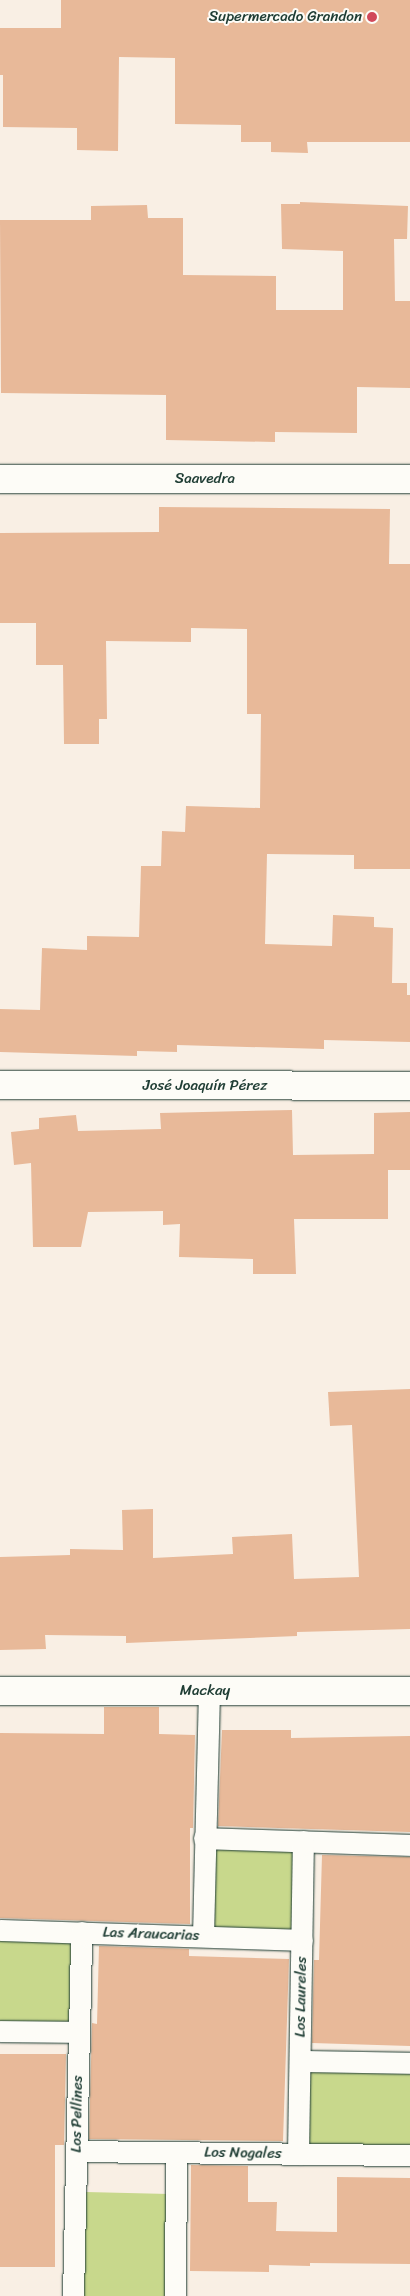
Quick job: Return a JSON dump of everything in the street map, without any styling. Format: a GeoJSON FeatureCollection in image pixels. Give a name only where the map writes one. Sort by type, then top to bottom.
{"type":"FeatureCollection","features":[{"type":"Feature","properties":{"kind":"street","name":"Saavedra"},"geometry":{"type":"LineString","coordinates":[[0,480],[410,479]]}},
{"type":"Feature","properties":{"kind":"street","name":"José Joaquín Pérez"},"geometry":{"type":"LineString","coordinates":[[0,1085],[410,1086]]}},
{"type":"Feature","properties":{"kind":"street","name":"Mackay"},"geometry":{"type":"LineString","coordinates":[[0,1691],[410,1691]]}},
{"type":"Feature","properties":{"kind":"lane"},"geometry":{"type":"LineString","coordinates":[[203,1936],[209,1691]]}},
{"type":"Feature","properties":{"kind":"lane"},"geometry":{"type":"LineString","coordinates":[[204,1838],[410,1844]]}},
{"type":"Feature","properties":{"kind":"lane","name":"Los Laureles"},"geometry":{"type":"LineString","coordinates":[[298,2154],[303,1841]]}},
{"type":"Feature","properties":{"kind":"lane","name":"Las Araucarias"},"geometry":{"type":"LineString","coordinates":[[0,1930],[302,1940]]}},
{"type":"Feature","properties":{"kind":"lane","name":"Los Pellines"},"geometry":{"type":"LineString","coordinates":[[73,2296],[81,1932]]}},
{"type":"Feature","properties":{"kind":"lane"},"geometry":{"type":"LineString","coordinates":[[0,2031],[78,2032]]}},
{"type":"Feature","properties":{"kind":"lane"},"geometry":{"type":"LineString","coordinates":[[300,2061],[410,2064]]}},
{"type":"Feature","properties":{"kind":"lane","name":"Los Nogales"},"geometry":{"type":"LineString","coordinates":[[76,2151],[410,2155]]}},
{"type":"Feature","properties":{"kind":"lane"},"geometry":{"type":"LineString","coordinates":[[175,2296],[176,2152]]}},
{"type":"Feature","properties":{"kind":"green space"},"geometry":{"type":"Polygon","coordinates":[[[204,1838],[303,1841],[302,1940],[203,1936],[204,1838]]]}},
{"type":"Feature","properties":{"kind":"green space"},"geometry":{"type":"Polygon","coordinates":[[[0,1930],[81,1932],[79,2032],[0,2031],[0,1930]]]}},
{"type":"Feature","properties":{"kind":"green space"},"geometry":{"type":"Polygon","coordinates":[[[300,2061],[410,2063],[410,2155],[298,2154],[300,2061]]]}},
{"type":"Feature","properties":{"kind":"green space"},"geometry":{"type":"Polygon","coordinates":[[[86,2192],[169,2194],[166,2296],[83,2296],[86,2192]]]}},
{"type":"Feature","properties":{"kind":"building"},"geometry":{"type":"Polygon","coordinates":[[[61,0],[410,0],[410,142],[307,142],[308,153],[271,152],[271,142],[241,142],[241,125],[175,124],[175,58],[119,57],[118,151],[77,150],[77,128],[3,127],[3,75],[0,75],[0,28],[61,28],[61,0]]]}},
{"type":"Feature","properties":{"kind":"building"},"geometry":{"type":"Polygon","coordinates":[[[300,202],[408,206],[407,239],[394,239],[395,301],[410,301],[410,388],[357,387],[357,433],[275,432],[275,442],[166,440],[166,395],[1,393],[0,220],[91,220],[91,206],[147,205],[148,218],[183,218],[183,275],[276,276],[276,310],[343,310],[343,251],[282,249],[281,204],[300,204],[300,202]]]}},
{"type":"Feature","properties":{"kind":"building"},"geometry":{"type":"Polygon","coordinates":[[[159,507],[390,509],[389,564],[410,564],[410,869],[354,869],[354,855],[267,854],[265,944],[332,946],[333,915],[374,917],[374,927],[393,928],[392,983],[407,983],[407,995],[410,995],[410,1042],[324,1040],[324,1049],[177,1045],[177,1052],[137,1051],[137,1056],[0,1052],[0,1009],[40,1010],[42,948],[87,950],[87,936],[139,937],[141,866],[161,866],[162,831],[185,832],[186,806],[260,808],[261,714],[247,714],[247,629],[191,628],[191,642],[106,641],[107,719],[99,719],[99,744],[64,744],[63,665],[36,665],[36,623],[0,623],[0,533],[159,532],[159,507]]]}},
{"type":"Feature","properties":{"kind":"building"},"geometry":{"type":"Polygon","coordinates":[[[292,1110],[293,1155],[374,1154],[374,1113],[410,1112],[410,1170],[388,1170],[388,1219],[294,1219],[296,1274],[253,1274],[253,1259],[179,1257],[180,1224],[163,1225],[163,1211],[88,1212],[81,1247],[33,1247],[31,1163],[14,1165],[11,1132],[39,1129],[39,1118],[76,1115],[78,1131],[161,1129],[160,1113],[292,1110]]]}},
{"type":"Feature","properties":{"kind":"building"},"geometry":{"type":"Polygon","coordinates":[[[410,1389],[410,1629],[297,1632],[297,1636],[126,1643],[126,1636],[45,1635],[46,1649],[0,1650],[0,1557],[70,1555],[70,1549],[123,1550],[122,1510],[153,1509],[153,1558],[233,1554],[232,1537],[292,1534],[294,1579],[359,1577],[352,1425],[330,1426],[328,1392],[410,1389]]]}},
{"type":"Feature","properties":{"kind":"building"},"geometry":{"type":"Polygon","coordinates":[[[104,1707],[159,1707],[159,1734],[195,1735],[193,1828],[190,1828],[190,1924],[0,1918],[0,1733],[104,1734],[104,1707]]]}},
{"type":"Feature","properties":{"kind":"building"},"geometry":{"type":"Polygon","coordinates":[[[222,1730],[291,1730],[291,1738],[410,1736],[410,1832],[218,1826],[222,1730]]]}},
{"type":"Feature","properties":{"kind":"building"},"geometry":{"type":"Polygon","coordinates":[[[322,1855],[410,1857],[410,2046],[312,2043],[314,1960],[319,1960],[322,1855]]]}},
{"type":"Feature","properties":{"kind":"building"},"geometry":{"type":"Polygon","coordinates":[[[99,1946],[189,1949],[189,1956],[289,1959],[283,2141],[89,2139],[92,2023],[97,2024],[99,1946]]]}},
{"type":"Feature","properties":{"kind":"building"},"geometry":{"type":"Polygon","coordinates":[[[0,2054],[66,2054],[64,2145],[55,2145],[55,2267],[0,2267],[0,2054]]]}},
{"type":"Feature","properties":{"kind":"building"},"geometry":{"type":"Polygon","coordinates":[[[191,2165],[248,2166],[248,2202],[277,2202],[276,2231],[337,2232],[337,2177],[410,2178],[410,2264],[310,2263],[310,2266],[269,2265],[269,2272],[190,2271],[191,2165]]]}},
{"type":"Feature","properties":{"kind":"place","name":"Supermercado Grandon"},"geometry":{"type":"Point","coordinates":[372,17]}}]}
